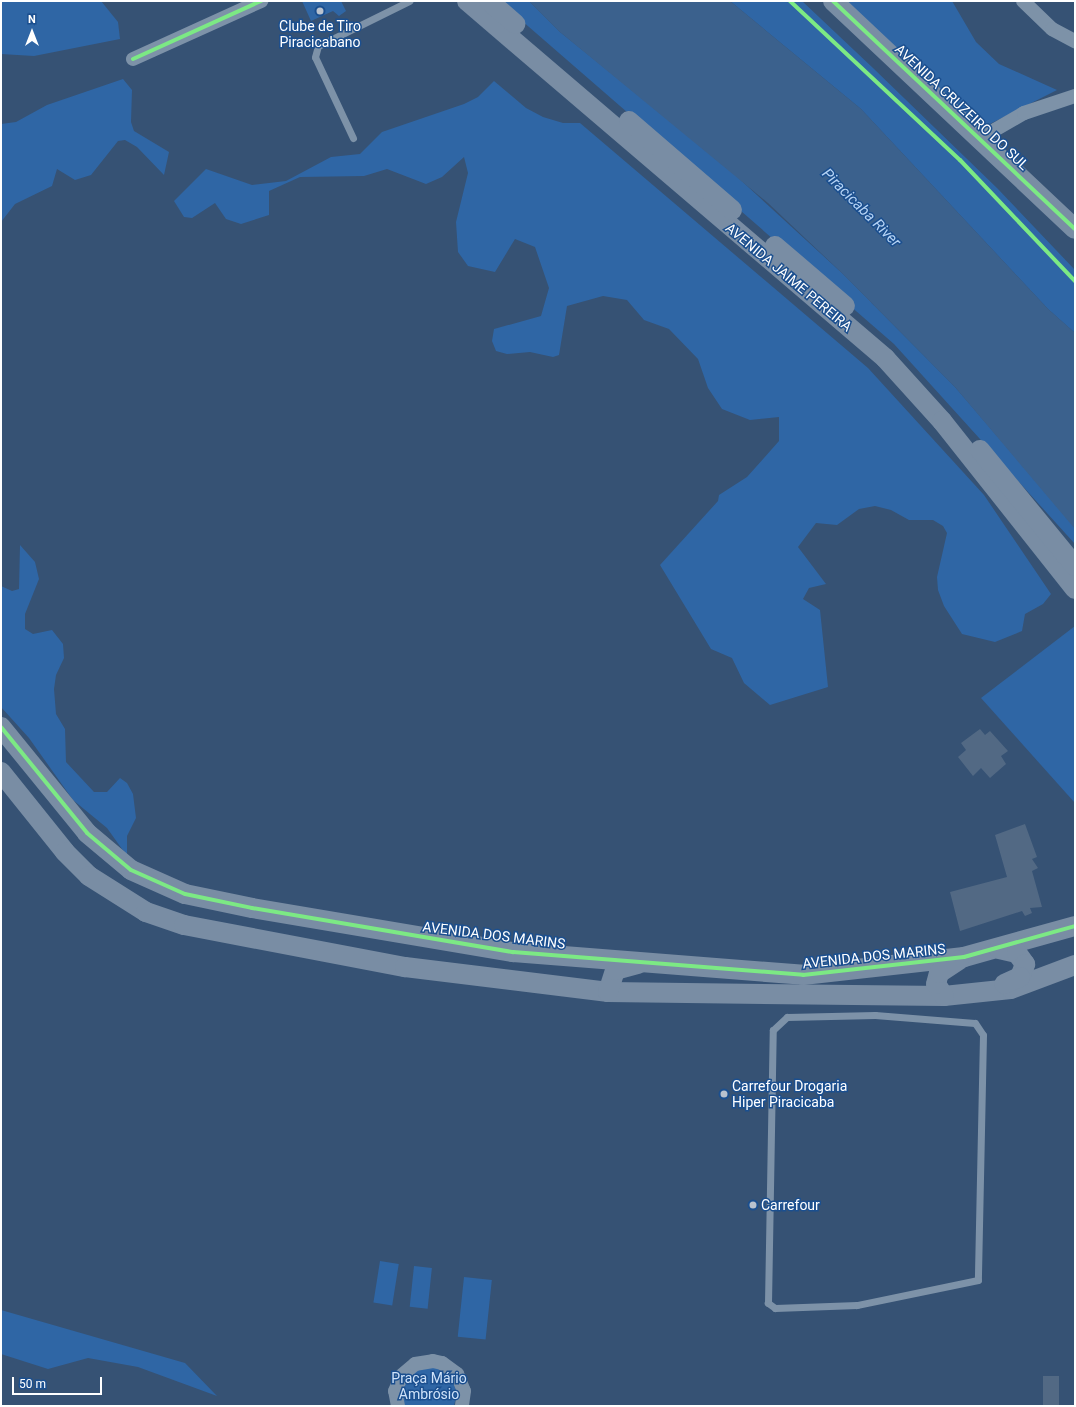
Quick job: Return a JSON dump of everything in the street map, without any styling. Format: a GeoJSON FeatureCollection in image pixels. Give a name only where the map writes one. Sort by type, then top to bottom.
{"type":"FeatureCollection","features":[{"type":"Feature","properties":{"kind":"street"},"geometry":{"type":"LineString","coordinates":[[133,59],[261,1]]}},
{"type":"Feature","properties":{"kind":"street","name":"AVENIDA JAIME PEREIRA"},"geometry":{"type":"LineString","coordinates":[[467,1],[885,358],[942,421],[1075,589]]}},
{"type":"Feature","properties":{"kind":"street","name":"AVENIDA JAIME PEREIRA"},"geometry":{"type":"LineString","coordinates":[[489,1],[890,347],[969,436],[1075,566]]}},
{"type":"Feature","properties":{"kind":"street","name":"AVENIDA CRUZEIRO DO SUL"},"geometry":{"type":"LineString","coordinates":[[833,1],[1075,229]]}},
{"type":"Feature","properties":{"kind":"street"},"geometry":{"type":"LineString","coordinates":[[1023,1],[1052,29],[1075,41]]}},
{"type":"Feature","properties":{"kind":"street"},"geometry":{"type":"LineString","coordinates":[[979,139],[1024,113],[1075,96]]}},
{"type":"Feature","properties":{"kind":"street","name":"AVENIDA DOS MARINS"},"geometry":{"type":"LineString","coordinates":[[1,728],[87,833],[131,870],[158,884],[185,894],[245,907],[460,944],[564,958],[578,956],[803,976],[964,957],[999,949],[1075,926]]}},
{"type":"Feature","properties":{"kind":"street"},"geometry":{"type":"LineString","coordinates":[[1,772],[65,852],[89,876],[146,912],[184,925],[404,967],[608,992],[944,996],[978,995],[1011,990],[1075,966]]}},
{"type":"Feature","properties":{"kind":"street"},"geometry":{"type":"LineString","coordinates":[[404,967],[413,936]]}},
{"type":"Feature","properties":{"kind":"street"},"geometry":{"type":"LineString","coordinates":[[454,974],[460,944]]}},
{"type":"Feature","properties":{"kind":"street"},"geometry":{"type":"LineString","coordinates":[[978,995],[1020,978],[1025,969],[1025,964],[1017,953],[999,949]]}},
{"type":"Feature","properties":{"kind":"street"},"geometry":{"type":"LineString","coordinates":[[944,996],[936,984],[939,973],[964,957]]}},
{"type":"Feature","properties":{"kind":"street"},"geometry":{"type":"LineString","coordinates":[[608,992],[614,970],[628,965],[652,962]]}},
{"type":"Feature","properties":{"kind":"street"},"geometry":{"type":"LineString","coordinates":[[398,1406],[395,1391],[402,1375],[415,1364],[433,1361],[442,1363],[457,1374],[464,1391],[462,1406]]}},
{"type":"Feature","properties":{"kind":"lane"},"geometry":{"type":"LineString","coordinates":[[353,138],[315,57],[318,46],[409,1]]}},
{"type":"Feature","properties":{"kind":"lane"},"geometry":{"type":"LineString","coordinates":[[875,1015],[975,1023],[980,1027],[984,1046],[978,1280],[857,1304],[775,1308],[769,1304],[772,1030],[787,1016],[875,1015]]}},
{"type":"Feature","properties":{"kind":"green space"},"geometry":{"type":"Polygon","coordinates":[[[1,1],[101,1],[118,22],[120,39],[34,56],[1,54],[1,1]]]}},
{"type":"Feature","properties":{"kind":"green space","name":"Clube de Tiro Piracicabano"},"geometry":{"type":"Polygon","coordinates":[[[302,1],[341,1],[346,11],[339,16],[333,11],[311,21],[302,1]]]}},
{"type":"Feature","properties":{"kind":"green space"},"geometry":{"type":"Polygon","coordinates":[[[499,1],[529,1],[560,32],[721,162],[843,274],[955,387],[1075,527],[1075,544],[894,344],[499,1]]]}},
{"type":"Feature","properties":{"kind":"green space"},"geometry":{"type":"Polygon","coordinates":[[[730,1],[802,1],[873,68],[997,188],[1075,270],[1075,333],[1048,309],[861,109],[730,1]]]}},
{"type":"Feature","properties":{"kind":"green space"},"geometry":{"type":"Polygon","coordinates":[[[844,1],[952,1],[976,42],[999,64],[1057,90],[980,129],[844,1]]]}},
{"type":"Feature","properties":{"kind":"green space"},"geometry":{"type":"Polygon","coordinates":[[[123,79],[132,90],[131,122],[134,131],[169,152],[164,175],[137,147],[125,140],[118,141],[91,175],[75,180],[57,169],[52,186],[15,204],[1,222],[1,124],[16,122],[47,105],[123,79]]]}},
{"type":"Feature","properties":{"kind":"green space"},"geometry":{"type":"Polygon","coordinates":[[[494,81],[526,108],[543,117],[563,123],[580,123],[868,368],[984,495],[1051,594],[1043,604],[1025,614],[1022,631],[995,642],[962,634],[944,606],[938,590],[937,577],[947,533],[943,526],[933,520],[909,520],[891,510],[875,506],[859,509],[837,525],[816,523],[798,547],[826,584],[809,588],[803,599],[820,610],[828,687],[770,705],[744,683],[732,658],[711,649],[660,565],[718,501],[719,495],[747,477],[779,441],[779,417],[750,420],[722,409],[708,388],[698,359],[669,329],[644,320],[627,300],[603,296],[567,306],[559,355],[553,357],[530,352],[507,354],[496,351],[492,341],[494,329],[541,316],[549,288],[535,247],[515,239],[495,272],[468,266],[458,252],[456,222],[468,173],[464,157],[442,177],[426,184],[387,169],[364,176],[300,177],[269,191],[269,215],[241,224],[226,219],[215,203],[192,218],[184,217],[174,201],[206,169],[252,185],[286,181],[331,157],[360,154],[382,132],[464,104],[478,97],[494,81]]]}},
{"type":"Feature","properties":{"kind":"green space"},"geometry":{"type":"Polygon","coordinates":[[[20,545],[35,562],[39,579],[25,614],[25,629],[33,634],[52,630],[63,644],[64,658],[56,675],[54,689],[56,714],[65,729],[66,762],[94,792],[107,792],[120,778],[127,783],[133,794],[136,818],[127,836],[127,856],[107,828],[73,800],[29,738],[1,707],[1,586],[12,591],[19,589],[20,545]]]}},
{"type":"Feature","properties":{"kind":"green space"},"geometry":{"type":"Polygon","coordinates":[[[1075,626],[1075,803],[981,698],[1075,626]]]}},
{"type":"Feature","properties":{"kind":"green space"},"geometry":{"type":"Polygon","coordinates":[[[380,1261],[399,1264],[392,1305],[373,1302],[380,1261]]]}},
{"type":"Feature","properties":{"kind":"green space"},"geometry":{"type":"Polygon","coordinates":[[[414,1266],[432,1268],[428,1309],[410,1307],[414,1266]]]}},
{"type":"Feature","properties":{"kind":"green space"},"geometry":{"type":"Polygon","coordinates":[[[464,1277],[492,1280],[486,1340],[458,1337],[464,1277]]]}},
{"type":"Feature","properties":{"kind":"green space"},"geometry":{"type":"Polygon","coordinates":[[[1,1310],[185,1363],[217,1396],[138,1367],[88,1358],[48,1369],[1,1354],[1,1310]]]}},
{"type":"Feature","properties":{"kind":"green space","name":"Praça Mário Ambrósio"},"geometry":{"type":"Polygon","coordinates":[[[435,1367],[450,1376],[457,1392],[454,1406],[403,1406],[401,1388],[405,1380],[418,1368],[435,1367]]]}},
{"type":"Feature","properties":{"kind":"water","name":"Piracicaba River"},"geometry":{"type":"Polygon","coordinates":[[[529,1],[730,1],[861,109],[1048,309],[1075,333],[1075,529],[955,387],[843,274],[768,203],[560,32],[529,1]]]}},
{"type":"Feature","properties":{"kind":"building"},"geometry":{"type":"Polygon","coordinates":[[[980,729],[985,735],[990,731],[1008,751],[1001,756],[1006,764],[990,778],[981,768],[973,776],[958,757],[966,750],[961,743],[980,729]]]}},
{"type":"Feature","properties":{"kind":"building"},"geometry":{"type":"Polygon","coordinates":[[[1025,824],[1037,857],[1032,859],[1038,868],[1032,871],[1042,907],[1030,908],[1032,913],[1025,916],[1022,911],[960,931],[950,892],[1007,877],[995,835],[1025,824]]]}},
{"type":"Feature","properties":{"kind":"building"},"geometry":{"type":"Polygon","coordinates":[[[1043,1376],[1059,1376],[1059,1406],[1043,1406],[1043,1376]]]}},
{"type":"Feature","properties":{"kind":"cycle path"},"geometry":{"type":"LineString","coordinates":[[133,59],[261,1]]}},
{"type":"Feature","properties":{"kind":"cycle path"},"geometry":{"type":"LineString","coordinates":[[790,1],[960,160],[1075,281]]}},
{"type":"Feature","properties":{"kind":"cycle path"},"geometry":{"type":"LineString","coordinates":[[833,1],[1075,229]]}},
{"type":"Feature","properties":{"kind":"cycle path"},"geometry":{"type":"LineString","coordinates":[[1,727],[87,833],[131,870],[185,894],[252,908],[513,952],[803,975],[964,957],[1075,926]]}},
{"type":"Feature","properties":{"kind":"place","name":"Clube de Tiro Piracicabano"},"geometry":{"type":"Point","coordinates":[320,11]}},
{"type":"Feature","properties":{"kind":"place","name":"Carrefour Drogaria Hiper Piracicaba"},"geometry":{"type":"Point","coordinates":[724,1094]}},
{"type":"Feature","properties":{"kind":"place","name":"Carrefour"},"geometry":{"type":"Point","coordinates":[753,1205]}}]}
